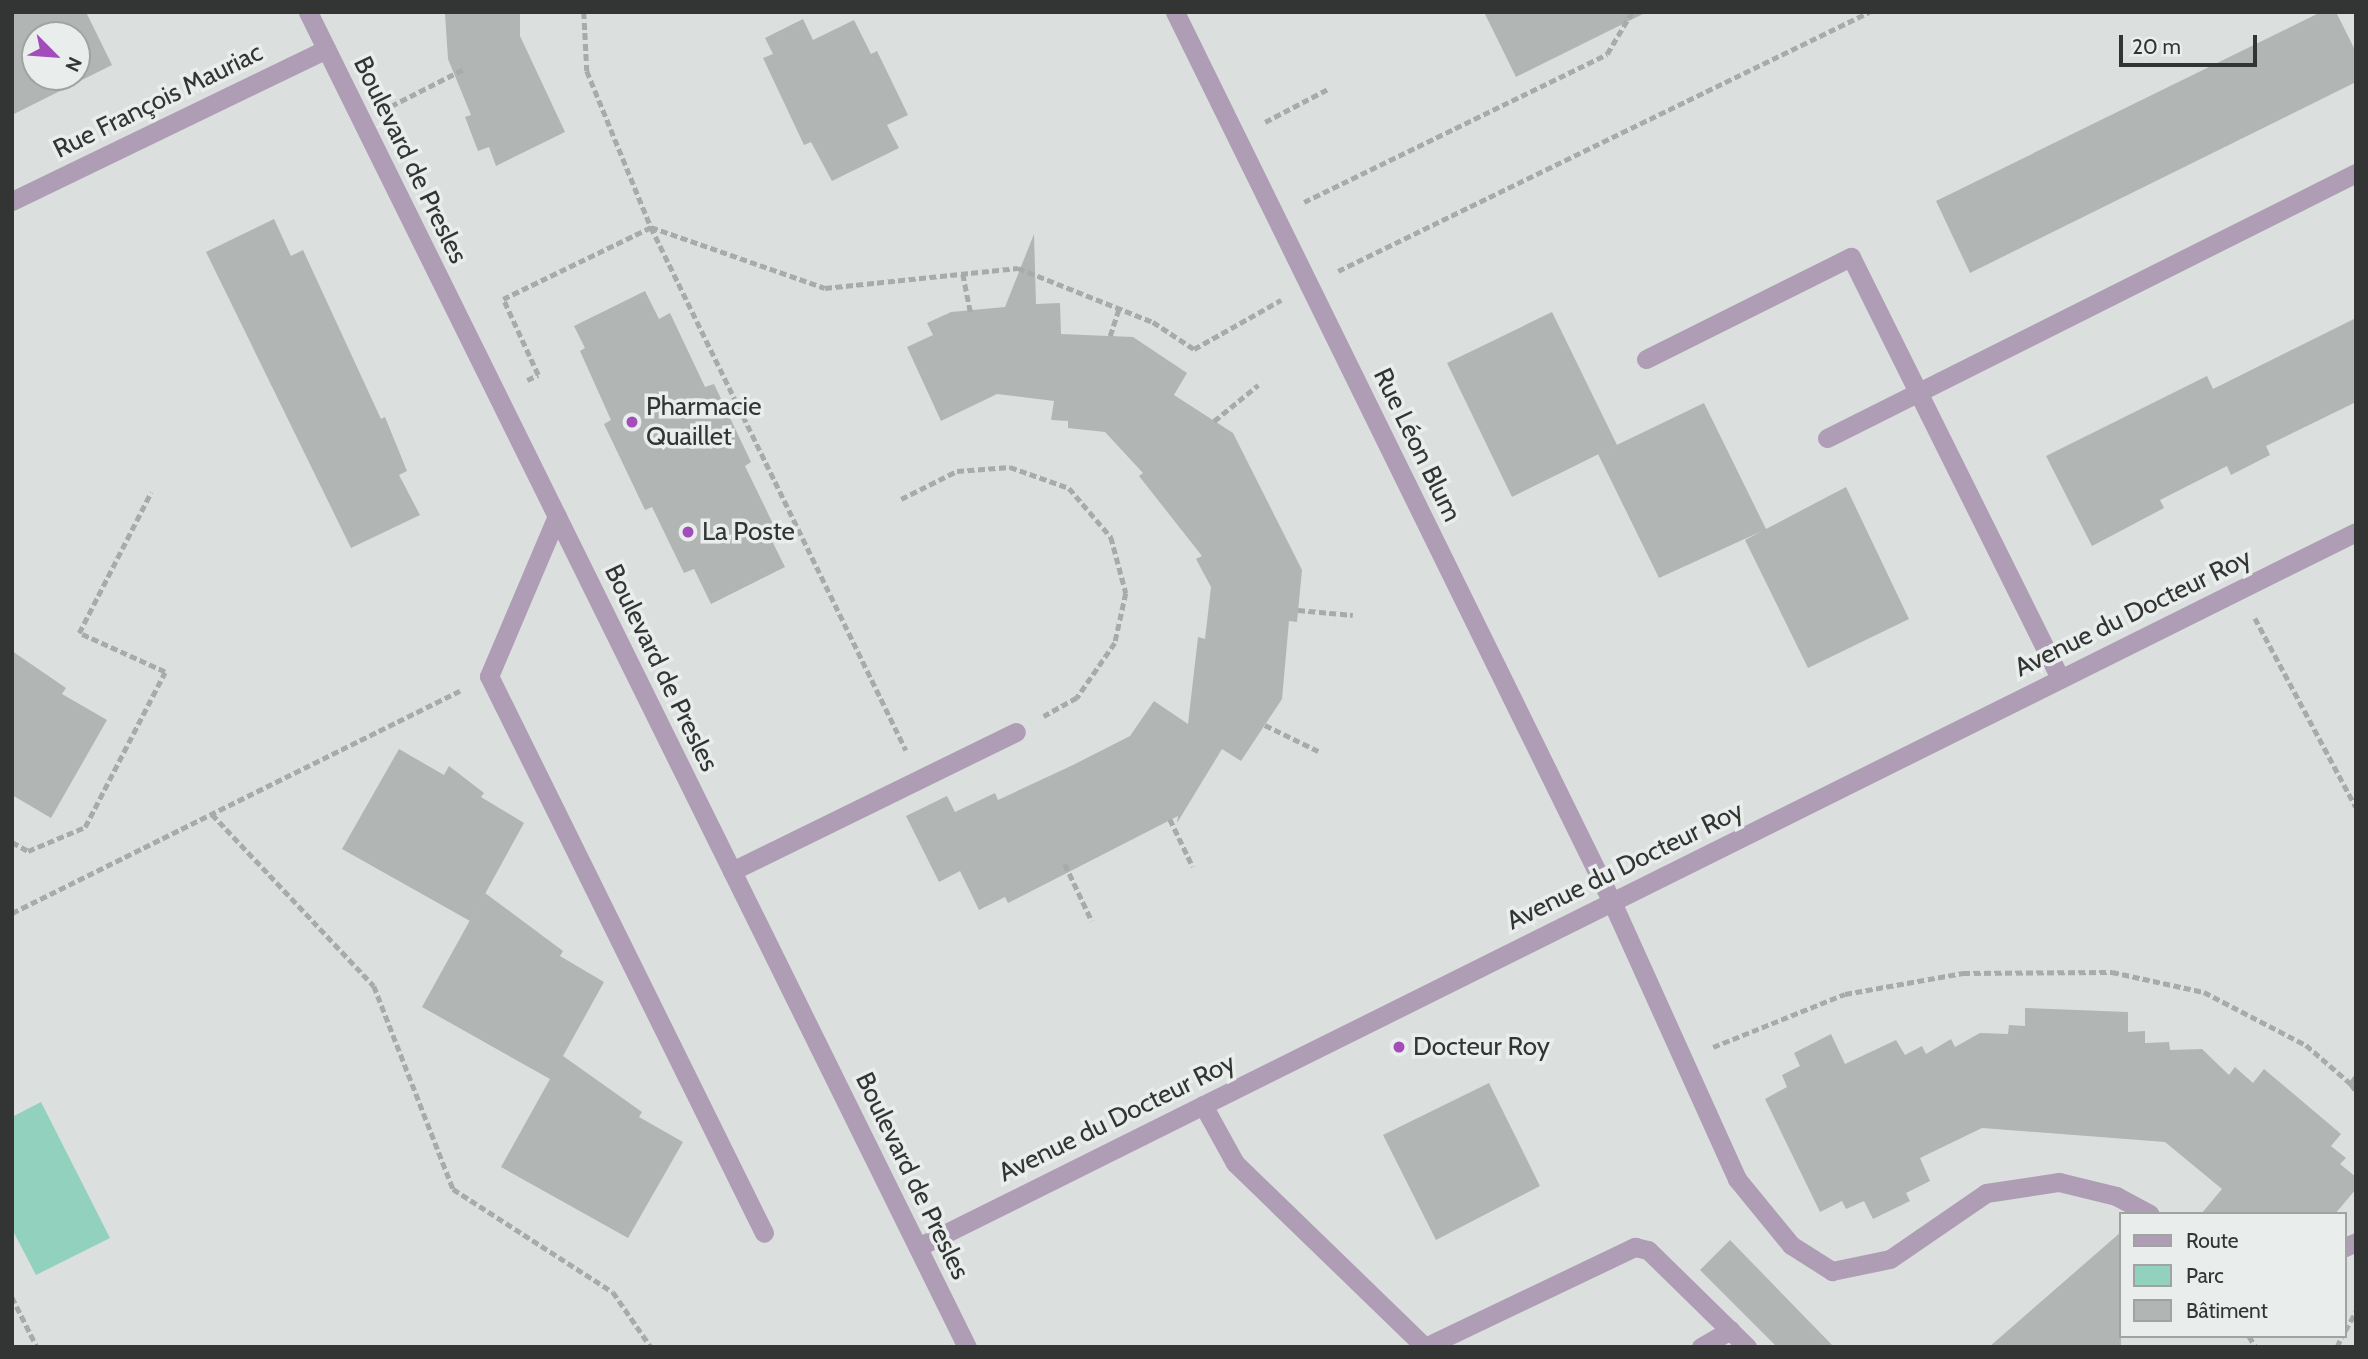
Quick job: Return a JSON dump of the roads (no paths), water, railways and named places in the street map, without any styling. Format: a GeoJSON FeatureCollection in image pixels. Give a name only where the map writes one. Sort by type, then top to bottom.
{"type":"FeatureCollection","features":[{"type":"Feature","properties":{"kind":"street","name":"Boulevard de Presles"},"geometry":{"type":"LineString","coordinates":[[308,12],[967,1347]]}},
{"type":"Feature","properties":{"kind":"street","name":"Rue Léon Blum"},"geometry":{"type":"LineString","coordinates":[[1175,12],[1612,902],[1737,1179],[1791,1245],[1832,1271],[1890,1259],[1986,1193],[2059,1182],[2116,1196],[2146,1212]]}},
{"type":"Feature","properties":{"kind":"street","name":"Rue François Mauriac"},"geometry":{"type":"LineString","coordinates":[[12,201],[326,49]]}},
{"type":"Feature","properties":{"kind":"street"},"geometry":{"type":"LineString","coordinates":[[1827,438],[2356,173]]}},
{"type":"Feature","properties":{"kind":"street"},"geometry":{"type":"LineString","coordinates":[[1646,359],[1851,257],[2060,678]]}},
{"type":"Feature","properties":{"kind":"street"},"geometry":{"type":"LineString","coordinates":[[557,516],[489,676],[764,1233]]}},
{"type":"Feature","properties":{"kind":"street","name":"Avenue du Docteur Roy"},"geometry":{"type":"LineString","coordinates":[[918,1247],[2356,532]]}},
{"type":"Feature","properties":{"kind":"street"},"geometry":{"type":"LineString","coordinates":[[732,871],[1016,732]]}},
{"type":"Feature","properties":{"kind":"street"},"geometry":{"type":"LineString","coordinates":[[1203,1105],[1235,1163],[1425,1347],[1635,1247],[1648,1250],[1747,1347]]}},
{"type":"Feature","properties":{"kind":"street"},"geometry":{"type":"LineString","coordinates":[[1701,1347],[1730,1330]]}},
{"type":"Feature","properties":{"kind":"place","name":"Pharmacie Quaillet"},"geometry":{"type":"Point","coordinates":[632,422]}},
{"type":"Feature","properties":{"kind":"place","name":"La Poste"},"geometry":{"type":"Point","coordinates":[688,532]}},
{"type":"Feature","properties":{"kind":"place","name":"Docteur Roy"},"geometry":{"type":"Point","coordinates":[1399,1047]}}]}
